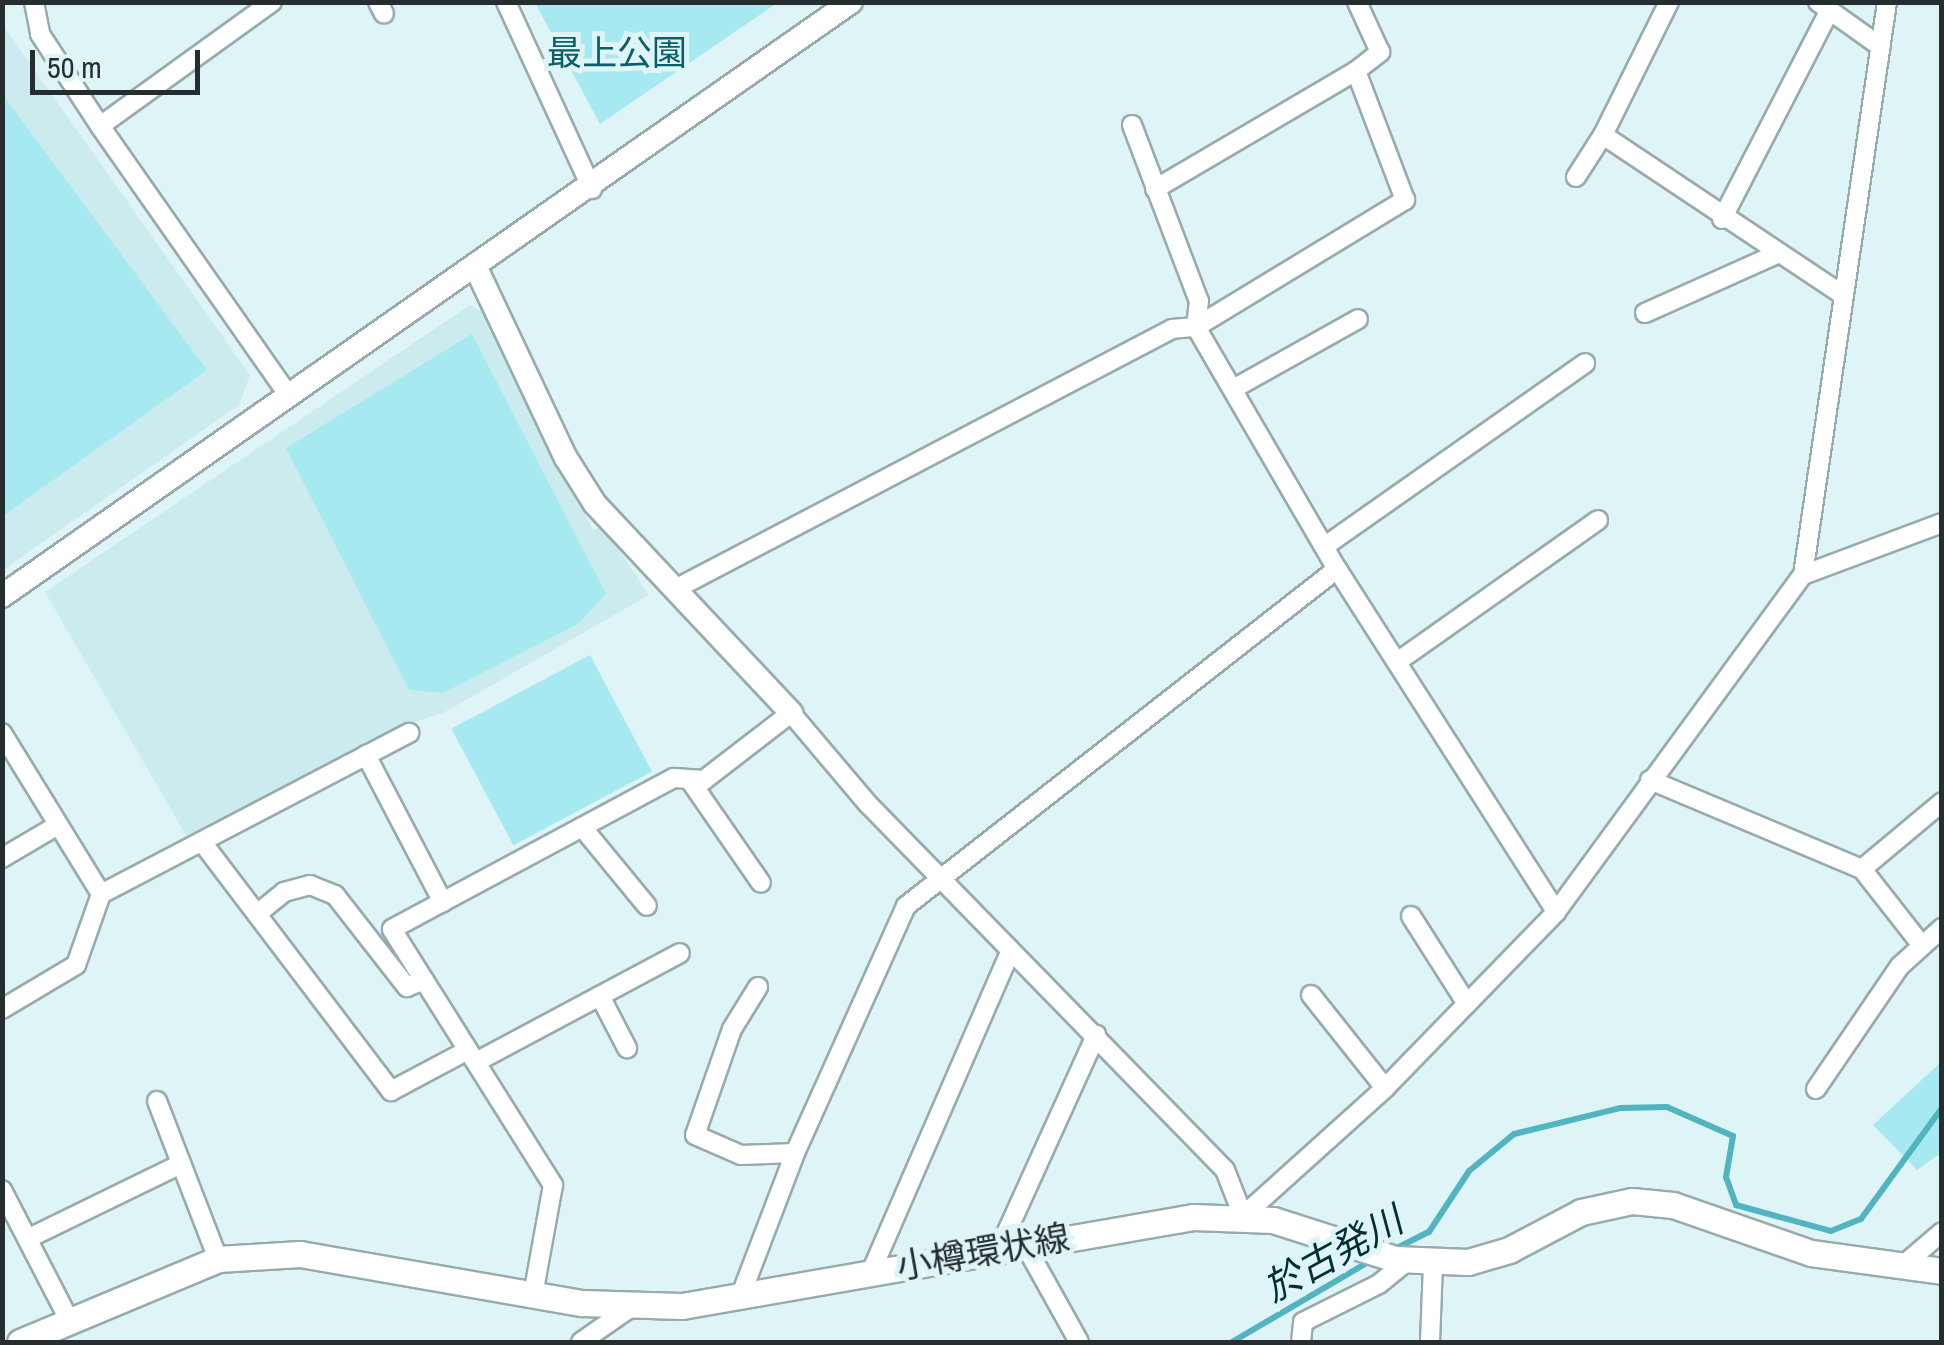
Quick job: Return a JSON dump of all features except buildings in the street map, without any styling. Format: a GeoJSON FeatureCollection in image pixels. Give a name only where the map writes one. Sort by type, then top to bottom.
{"type":"FeatureCollection","features":[{"type":"Feature","properties":{"kind":"main road","name":"小樽環状線"},"geometry":{"type":"LineString","coordinates":[[20,1342],[218,1259],[300,1254],[630,1308],[739,1300],[1012,1246],[1192,1217],[1243,1216],[1401,1260],[1433,1263],[1509,1250],[1581,1212],[1632,1202],[1673,1205],[1810,1253],[1900,1269],[1942,1271]]}},
{"type":"Feature","properties":{"kind":"street"},"geometry":{"type":"LineString","coordinates":[[34,2],[40,34],[290,396]]}},
{"type":"Feature","properties":{"kind":"street"},"geometry":{"type":"LineString","coordinates":[[100,126],[272,2]]}},
{"type":"Feature","properties":{"kind":"street"},"geometry":{"type":"LineString","coordinates":[[506,2],[592,189]]}},
{"type":"Feature","properties":{"kind":"street"},"geometry":{"type":"LineString","coordinates":[[2,596],[592,189],[851,2]]}},
{"type":"Feature","properties":{"kind":"street"},"geometry":{"type":"LineString","coordinates":[[1155,189],[1356,71],[1380,52],[1357,2]]}},
{"type":"Feature","properties":{"kind":"street"},"geometry":{"type":"LineString","coordinates":[[1576,176],[1603,135],[1669,2]]}},
{"type":"Feature","properties":{"kind":"street"},"geometry":{"type":"LineString","coordinates":[[476,268],[566,458],[595,504],[679,588],[938,877],[1225,1170],[1243,1216],[1385,1088],[1556,912],[1803,575],[1840,293],[1887,2]]}},
{"type":"Feature","properties":{"kind":"street"},"geometry":{"type":"LineString","coordinates":[[1722,219],[1824,6],[1880,47]]}},
{"type":"Feature","properties":{"kind":"street"},"geometry":{"type":"LineString","coordinates":[[679,588],[1172,329],[1196,327],[1405,200],[1356,71]]}},
{"type":"Feature","properties":{"kind":"street"},"geometry":{"type":"LineString","coordinates":[[1132,125],[1198,301],[1196,327],[1338,569],[1556,912]]}},
{"type":"Feature","properties":{"kind":"street"},"geometry":{"type":"LineString","coordinates":[[1603,135],[1722,219],[1840,293]]}},
{"type":"Feature","properties":{"kind":"street"},"geometry":{"type":"LineString","coordinates":[[1645,313],[1779,253]]}},
{"type":"Feature","properties":{"kind":"street"},"geometry":{"type":"LineString","coordinates":[[1233,390],[1358,318]]}},
{"type":"Feature","properties":{"kind":"street"},"geometry":{"type":"LineString","coordinates":[[1324,546],[1584,363]]}},
{"type":"Feature","properties":{"kind":"street"},"geometry":{"type":"LineString","coordinates":[[1397,662],[1598,520]]}},
{"type":"Feature","properties":{"kind":"street"},"geometry":{"type":"LineString","coordinates":[[1803,575],[1942,523]]}},
{"type":"Feature","properties":{"kind":"street"},"geometry":{"type":"LineString","coordinates":[[739,1300],[795,1154],[906,906],[938,877],[1338,569]]}},
{"type":"Feature","properties":{"kind":"street"},"geometry":{"type":"LineString","coordinates":[[533,1295],[553,1185],[392,930],[674,778],[704,780],[791,713]]}},
{"type":"Feature","properties":{"kind":"street"},"geometry":{"type":"LineString","coordinates":[[2,733],[101,894]]}},
{"type":"Feature","properties":{"kind":"street"},"geometry":{"type":"LineString","coordinates":[[2,1009],[76,965],[101,894],[409,733]]}},
{"type":"Feature","properties":{"kind":"street"},"geometry":{"type":"LineString","coordinates":[[366,755],[443,902]]}},
{"type":"Feature","properties":{"kind":"street"},"geometry":{"type":"LineString","coordinates":[[689,779],[761,884]]}},
{"type":"Feature","properties":{"kind":"street"},"geometry":{"type":"LineString","coordinates":[[1650,780],[1862,869],[1920,944]]}},
{"type":"Feature","properties":{"kind":"street"},"geometry":{"type":"LineString","coordinates":[[1862,869],[1942,802]]}},
{"type":"Feature","properties":{"kind":"street"},"geometry":{"type":"LineString","coordinates":[[2,858],[58,825]]}},
{"type":"Feature","properties":{"kind":"street"},"geometry":{"type":"LineString","coordinates":[[582,828],[647,906]]}},
{"type":"Feature","properties":{"kind":"street"},"geometry":{"type":"LineString","coordinates":[[202,842],[391,1090],[600,996],[680,953]]}},
{"type":"Feature","properties":{"kind":"street"},"geometry":{"type":"LineString","coordinates":[[257,914],[284,892],[310,885],[335,895],[407,987],[424,980]]}},
{"type":"Feature","properties":{"kind":"street"},"geometry":{"type":"LineString","coordinates":[[1411,916],[1468,1004]]}},
{"type":"Feature","properties":{"kind":"street"},"geometry":{"type":"LineString","coordinates":[[1816,1088],[1920,944],[1942,928]]}},
{"type":"Feature","properties":{"kind":"street"},"geometry":{"type":"LineString","coordinates":[[871,1272],[1010,952]]}},
{"type":"Feature","properties":{"kind":"street"},"geometry":{"type":"LineString","coordinates":[[758,987],[732,1029],[695,1135],[741,1155],[795,1154]]}},
{"type":"Feature","properties":{"kind":"street"},"geometry":{"type":"LineString","coordinates":[[1311,995],[1385,1088]]}},
{"type":"Feature","properties":{"kind":"street"},"geometry":{"type":"LineString","coordinates":[[600,996],[627,1048]]}},
{"type":"Feature","properties":{"kind":"street"},"geometry":{"type":"LineString","coordinates":[[1079,1342],[1012,1246],[1096,1035]]}},
{"type":"Feature","properties":{"kind":"street"},"geometry":{"type":"LineString","coordinates":[[157,1101],[218,1259]]}},
{"type":"Feature","properties":{"kind":"street"},"geometry":{"type":"LineString","coordinates":[[31,1236],[181,1164]]}},
{"type":"Feature","properties":{"kind":"street"},"geometry":{"type":"LineString","coordinates":[[2,1190],[31,1236],[69,1320]]}},
{"type":"Feature","properties":{"kind":"street"},"geometry":{"type":"LineString","coordinates":[[1900,1269],[1942,1232]]}},
{"type":"Feature","properties":{"kind":"street"},"geometry":{"type":"LineString","coordinates":[[1301,1342],[1303,1322],[1379,1284],[1401,1260]]}},
{"type":"Feature","properties":{"kind":"street"},"geometry":{"type":"LineString","coordinates":[[1430,1342],[1433,1263]]}},
{"type":"Feature","properties":{"kind":"street"},"geometry":{"type":"LineString","coordinates":[[581,1342],[630,1308]]}},
{"type":"Feature","properties":{"kind":"shaded area"},"geometry":{"type":"Polygon","coordinates":[[[2,24],[250,375],[239,405],[3,570],[2,24]]]}},
{"type":"Feature","properties":{"kind":"shaded area"},"geometry":{"type":"Polygon","coordinates":[[[470,305],[485,314],[593,530],[603,526],[649,595],[445,712],[388,731],[187,837],[45,592],[470,305]]]}},
{"type":"Feature","properties":{"kind":"green space","name":"最上公園"},"geometry":{"type":"Polygon","coordinates":[[[535,3],[777,3],[600,124],[535,3]]]}},
{"type":"Feature","properties":{"kind":"green space"},"geometry":{"type":"Polygon","coordinates":[[[3,95],[207,370],[2,516],[3,95]]]}},
{"type":"Feature","properties":{"kind":"green space"},"geometry":{"type":"Polygon","coordinates":[[[472,334],[606,594],[578,624],[443,693],[409,690],[286,448],[472,334]]]}},
{"type":"Feature","properties":{"kind":"green space"},"geometry":{"type":"Polygon","coordinates":[[[590,655],[652,772],[513,845],[451,729],[590,655]]]}},
{"type":"Feature","properties":{"kind":"green space"},"geometry":{"type":"Polygon","coordinates":[[[1941,1062],[1941,1153],[1917,1170],[1873,1125],[1941,1062]]]}},
{"type":"Feature","properties":{"kind":"waterway","name":"於古発川"},"geometry":{"type":"LineString","coordinates":[[1395,1249],[1429,1232],[1469,1171],[1514,1134],[1621,1108],[1667,1107],[1733,1136],[1726,1177],[1736,1205],[1831,1231],[1861,1219],[1942,1108]]}},
{"type":"Feature","properties":{"kind":"waterway","name":"於古発川"},"geometry":{"type":"LineString","coordinates":[[1232,1342],[1370,1261]]}}]}
